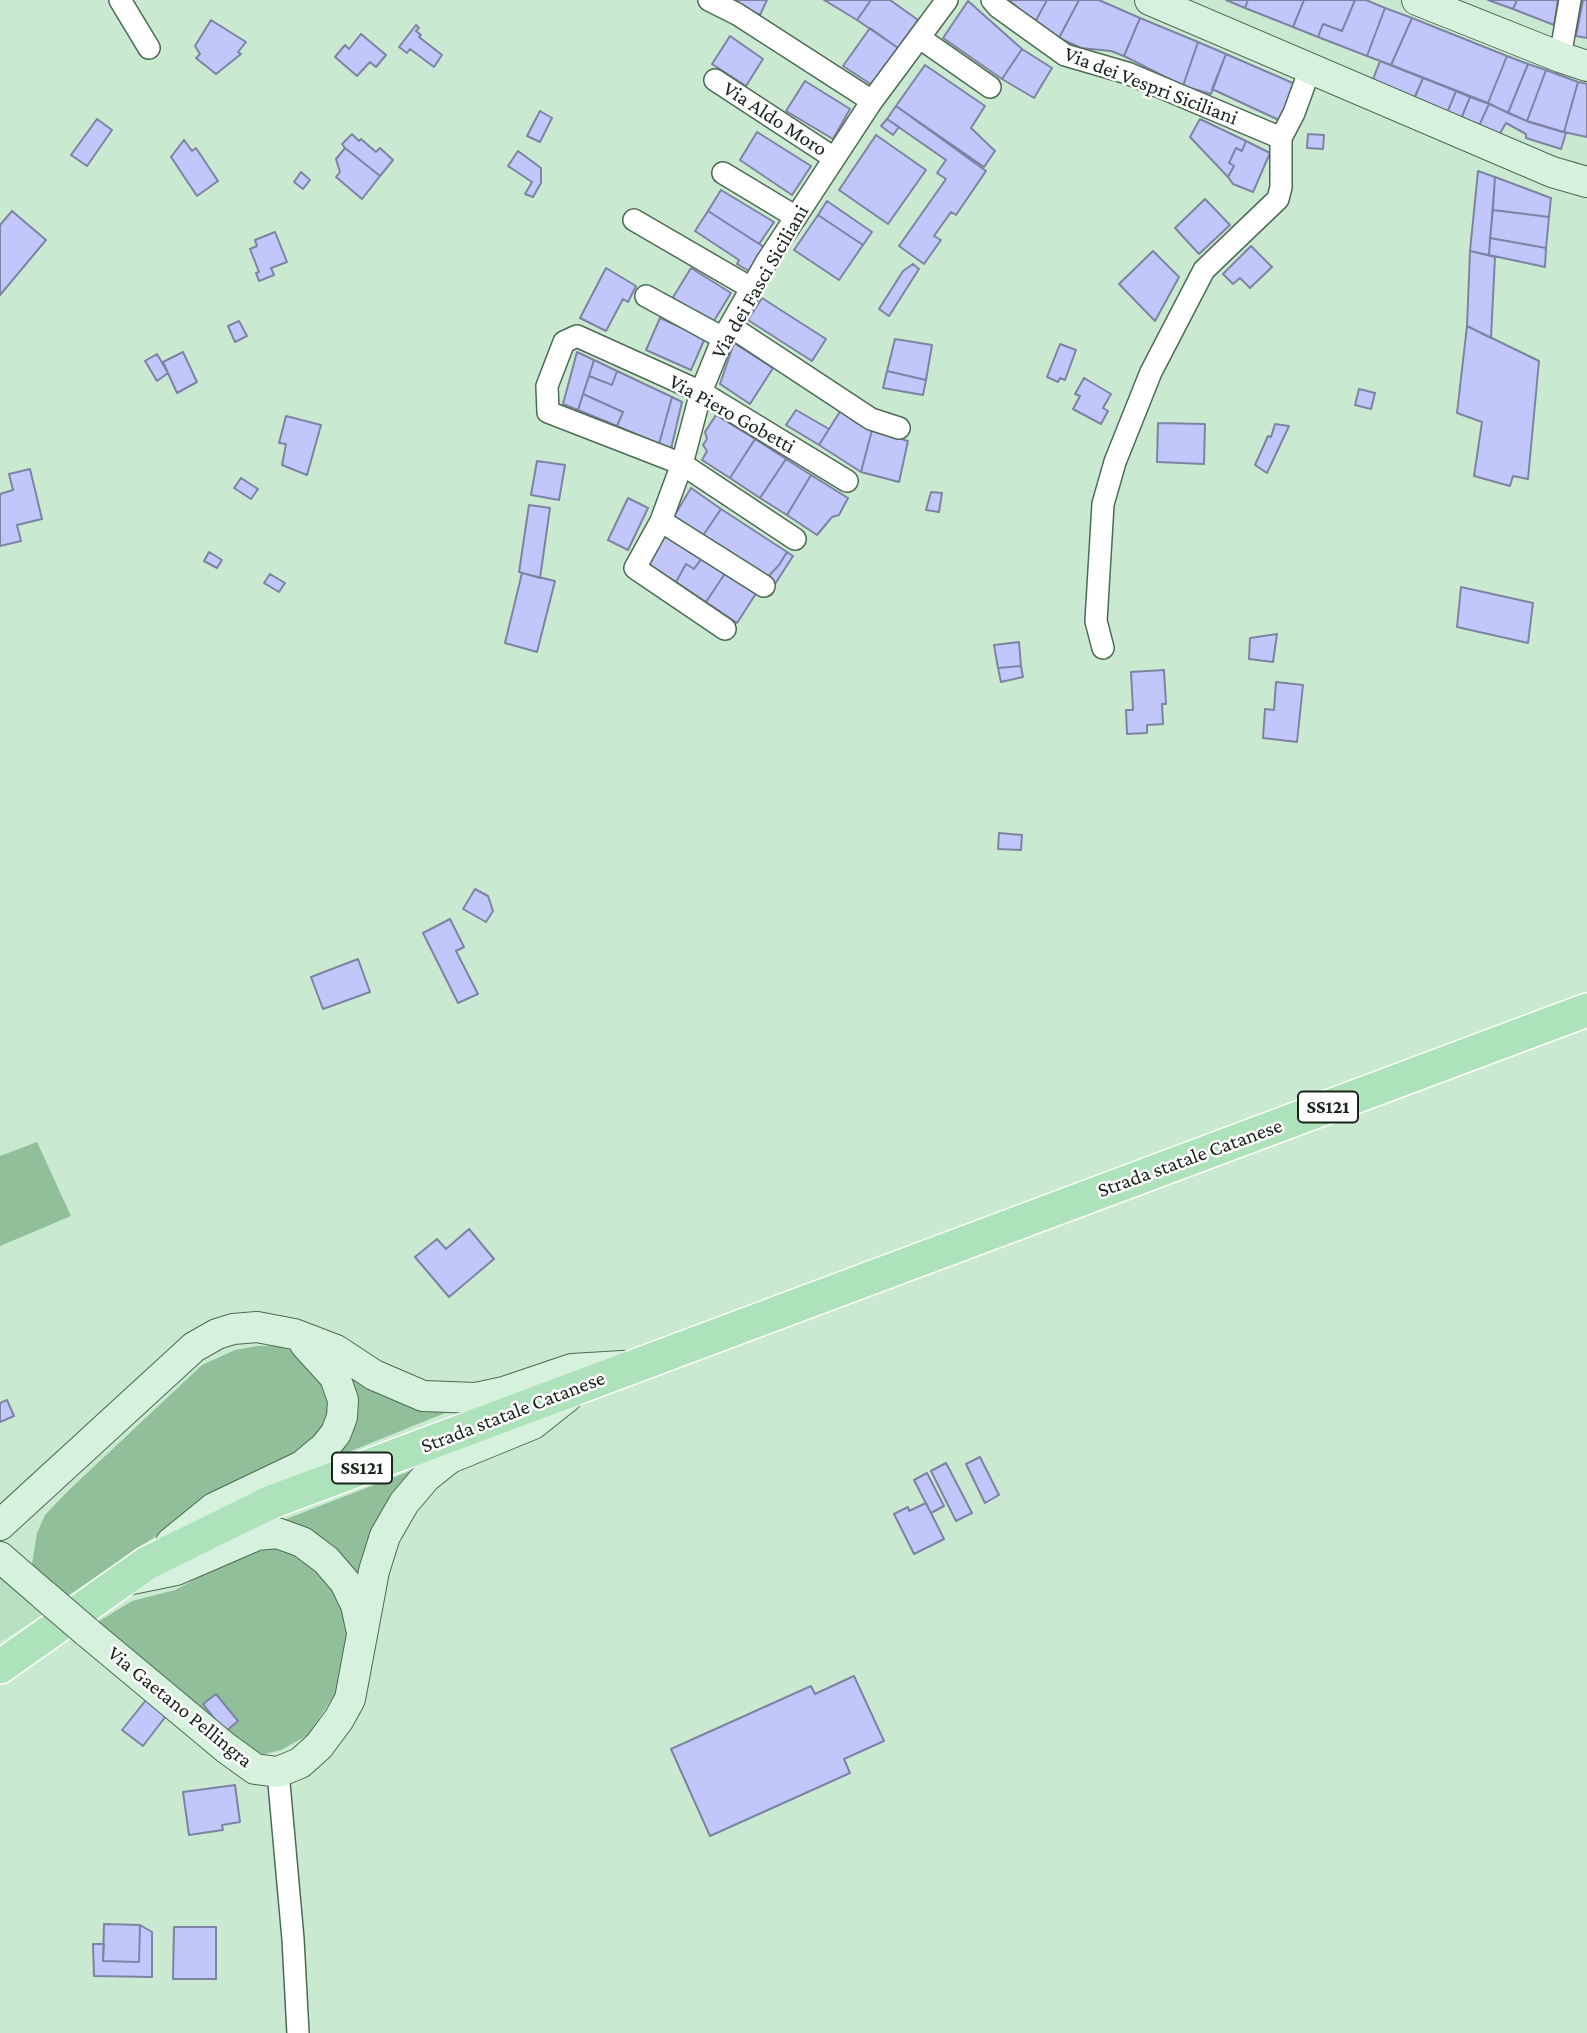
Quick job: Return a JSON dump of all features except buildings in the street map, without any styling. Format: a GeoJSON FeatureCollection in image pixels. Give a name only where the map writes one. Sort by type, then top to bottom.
{"type":"FeatureCollection","features":[{"type":"Feature","properties":{"kind":"main road","name":"Strada statale Catanese"},"geometry":{"type":"LineString","coordinates":[[0,1667],[147,1563],[269,1503],[1587,1010]]}},
{"type":"Feature","properties":{"kind":"street"},"geometry":{"type":"LineString","coordinates":[[120,0],[149,48]]}},
{"type":"Feature","properties":{"kind":"street"},"geometry":{"type":"LineString","coordinates":[[709,0],[737,14],[872,101]]}},
{"type":"Feature","properties":{"kind":"street","name":"Via dei Vespri Siciliani"},"geometry":{"type":"LineString","coordinates":[[992,0],[1065,55],[1127,73],[1281,138]]}},
{"type":"Feature","properties":{"kind":"street"},"geometry":{"type":"LineString","coordinates":[[1150,0],[1552,172],[1587,182]]}},
{"type":"Feature","properties":{"kind":"street"},"geometry":{"type":"LineString","coordinates":[[1417,0],[1573,62],[1570,0]]}},
{"type":"Feature","properties":{"kind":"street","name":"Via dei Fasci Siciliani"},"geometry":{"type":"LineString","coordinates":[[724,629],[635,568],[661,521],[682,464],[701,392],[726,332],[834,158],[872,101],[920,38],[936,4]]}},
{"type":"Feature","properties":{"kind":"street"},"geometry":{"type":"LineString","coordinates":[[920,38],[989,87]]}},
{"type":"Feature","properties":{"kind":"street"},"geometry":{"type":"LineString","coordinates":[[1103,648],[1096,621],[1101,530],[1103,504],[1115,462],[1151,372],[1204,270],[1278,199],[1281,187],[1281,138],[1294,113],[1310,69]]}},
{"type":"Feature","properties":{"kind":"street","name":"Via Aldo Moro"},"geometry":{"type":"LineString","coordinates":[[715,80],[834,158]]}},
{"type":"Feature","properties":{"kind":"street"},"geometry":{"type":"LineString","coordinates":[[723,173],[796,217]]}},
{"type":"Feature","properties":{"kind":"street"},"geometry":{"type":"LineString","coordinates":[[634,220],[751,288]]}},
{"type":"Feature","properties":{"kind":"street"},"geometry":{"type":"LineString","coordinates":[[646,296],[726,332],[871,419],[899,428]]}},
{"type":"Feature","properties":{"kind":"street","name":"Via Piero Gobetti"},"geometry":{"type":"LineString","coordinates":[[682,464],[548,412],[547,386],[564,342],[577,336],[701,392],[847,481]]}},
{"type":"Feature","properties":{"kind":"street"},"geometry":{"type":"LineString","coordinates":[[682,464],[795,539]]}},
{"type":"Feature","properties":{"kind":"street"},"geometry":{"type":"LineString","coordinates":[[661,521],[764,586]]}},
{"type":"Feature","properties":{"kind":"street"},"geometry":{"type":"LineString","coordinates":[[0,1525],[194,1347],[217,1334],[233,1329],[257,1327],[294,1334],[336,1350],[374,1375],[423,1396],[476,1398],[505,1392],[572,1369],[636,1366]]}},
{"type":"Feature","properties":{"kind":"street"},"geometry":{"type":"LineString","coordinates":[[147,1563],[214,1508],[302,1466],[336,1433],[342,1417],[343,1400],[335,1377],[294,1334]]}},
{"type":"Feature","properties":{"kind":"street"},"geometry":{"type":"LineString","coordinates":[[298,2033],[293,1939],[278,1772],[300,1763],[319,1746],[350,1699],[374,1571],[385,1536],[404,1503],[426,1478],[459,1454],[533,1423],[583,1385]]}},
{"type":"Feature","properties":{"kind":"street"},"geometry":{"type":"LineString","coordinates":[[117,1583],[176,1570],[257,1535],[276,1533],[302,1542],[326,1560],[345,1582],[356,1605],[363,1635]]}},
{"type":"Feature","properties":{"kind":"street","name":"Via Gaetano Pellingra"},"geometry":{"type":"LineString","coordinates":[[0,1557],[226,1748],[255,1769],[278,1772]]}},
{"type":"Feature","properties":{"kind":"shaded area"},"geometry":{"type":"Polygon","coordinates":[[[37,1142],[71,1216],[0,1246],[0,1156],[37,1142]]]}},
{"type":"Feature","properties":{"kind":"shaded area"},"geometry":{"type":"Polygon","coordinates":[[[277,1346],[300,1353],[329,1380],[326,1436],[218,1494],[62,1600],[30,1576],[37,1533],[45,1515],[69,1490],[202,1365],[235,1350],[277,1346]]]}},
{"type":"Feature","properties":{"kind":"shaded area"},"geometry":{"type":"Polygon","coordinates":[[[348,1373],[450,1411],[341,1455],[338,1452],[352,1436],[357,1410],[348,1373]]]}},
{"type":"Feature","properties":{"kind":"shaded area"},"geometry":{"type":"Polygon","coordinates":[[[420,1466],[366,1585],[281,1521],[405,1473],[420,1466]]]}},
{"type":"Feature","properties":{"kind":"shaded area"},"geometry":{"type":"Polygon","coordinates":[[[274,1544],[323,1567],[350,1620],[337,1691],[308,1735],[281,1750],[261,1755],[246,1753],[91,1626],[132,1601],[175,1590],[260,1545],[274,1544]]]}},
{"type":"Feature","properties":{"kind":"shaded area"},"geometry":{"type":"Polygon","coordinates":[[[0,1574],[44,1614],[0,1642],[0,1574]]]}}]}
